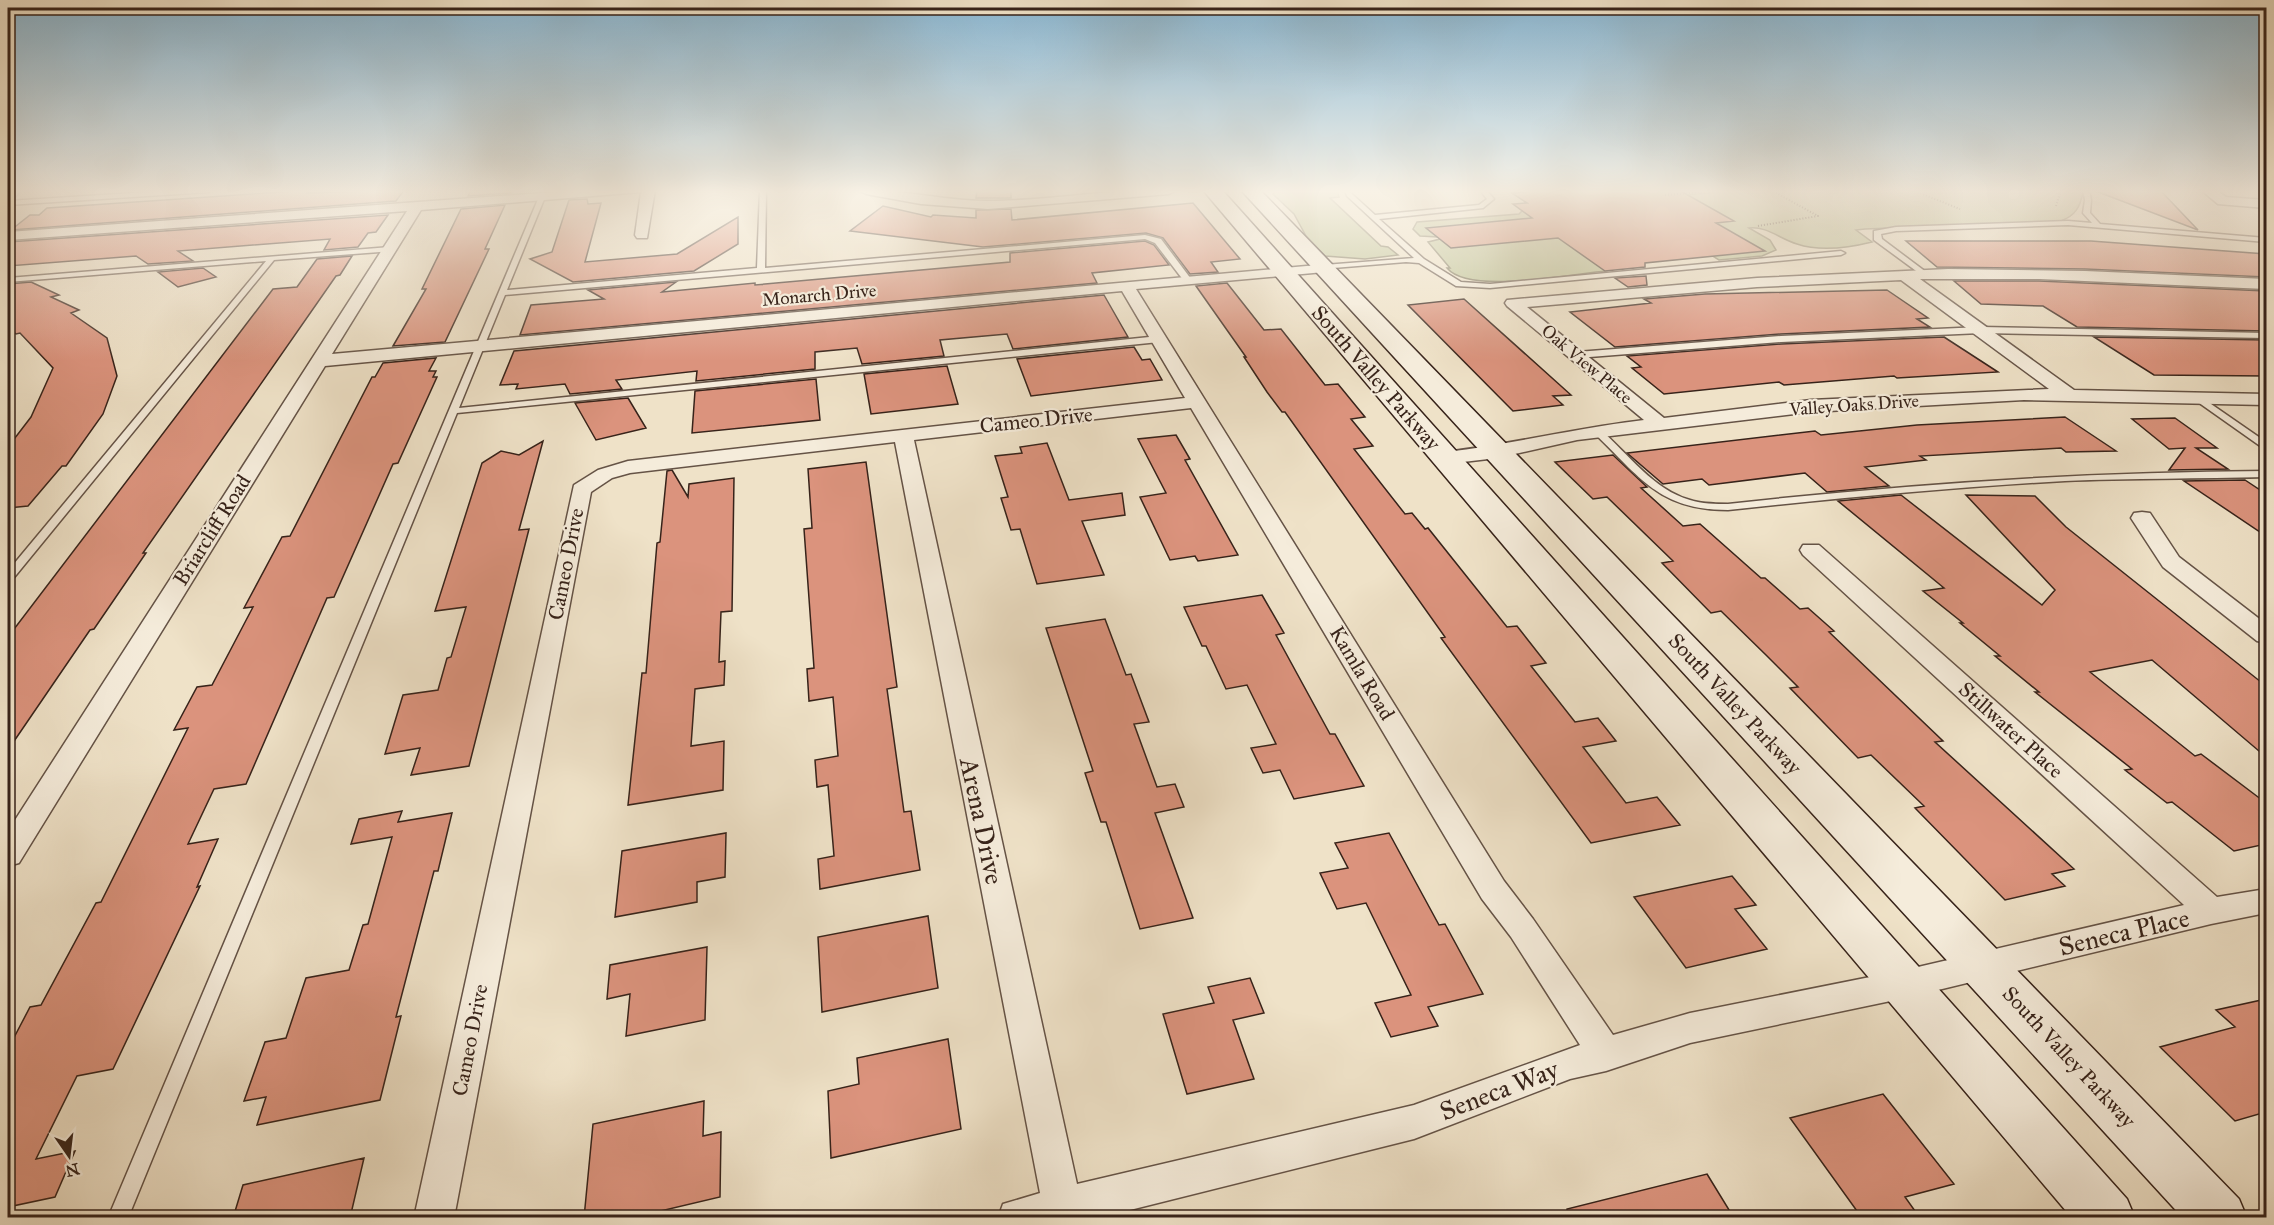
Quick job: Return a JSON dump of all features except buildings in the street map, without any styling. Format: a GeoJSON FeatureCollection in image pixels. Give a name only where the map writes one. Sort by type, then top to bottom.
{"type":"FeatureCollection","features":[{"type":"Feature","properties":{"kind":"main road","name":"South Valley Parkway"},"geometry":{"type":"LineString","coordinates":[[1262,247],[2108,1218]]}},
{"type":"Feature","properties":{"kind":"main road","name":"South Valley Parkway"},"geometry":{"type":"LineString","coordinates":[[1304,247],[2220,1218]]}},
{"type":"Feature","properties":{"kind":"street","name":"Briarcliff Road"},"geometry":{"type":"LineString","coordinates":[[8,855],[390,249]]}},
{"type":"Feature","properties":{"kind":"street","name":"Monarch Drive"},"geometry":{"type":"LineString","coordinates":[[318,362],[1323,267]]}},
{"type":"Feature","properties":{"kind":"street"},"geometry":{"type":"LineString","coordinates":[[1904,275],[2112,277],[2266,284]]}},
{"type":"Feature","properties":{"kind":"street"},"geometry":{"type":"LineString","coordinates":[[1904,275],[2068,394]]}},
{"type":"Feature","properties":{"kind":"street","name":"Oak View Place"},"geometry":{"type":"LineString","coordinates":[[1661,425],[1513,303],[1724,284],[1904,275]]}},
{"type":"Feature","properties":{"kind":"street","name":"Kamla Road"},"geometry":{"type":"LineString","coordinates":[[1126,285],[1493,890],[1522,928],[1606,1055]]}},
{"type":"Feature","properties":{"kind":"street","name":"Valley Oaks Drive"},"geometry":{"type":"LineString","coordinates":[[1446,458],[1497,452],[1577,434],[1811,406],[2024,394],[2266,400]]}},
{"type":"Feature","properties":{"kind":"street","name":"Cameo Drive"},"geometry":{"type":"LineString","coordinates":[[434,1218],[581,489],[605,474],[628,467],[1198,402]]}},
{"type":"Feature","properties":{"kind":"street","name":"Arena Drive"},"geometry":{"type":"LineString","coordinates":[[903,435],[1062,1207]]}},
{"type":"Feature","properties":{"kind":"street"},"geometry":{"type":"LineString","coordinates":[[2142,518],[2171,562],[2266,636]]}},
{"type":"Feature","properties":{"kind":"street","name":"Stillwater Place"},"geometry":{"type":"LineString","coordinates":[[1811,550],[2211,911]]}},
{"type":"Feature","properties":{"kind":"street","name":"Seneca Place"},"geometry":{"type":"LineString","coordinates":[[1982,965],[2211,911],[2266,902]]}},
{"type":"Feature","properties":{"kind":"street","name":"Seneca Way"},"geometry":{"type":"LineString","coordinates":[[1017,1218],[1414,1122],[1568,1064],[1606,1055],[1690,1028],[1905,984],[1982,965]]}},
{"type":"Feature","properties":{"kind":"lane"},"geometry":{"type":"LineString","coordinates":[[118,1218],[521,247]]}},
{"type":"Feature","properties":{"kind":"lane"},"geometry":{"type":"LineString","coordinates":[[761,270],[762,247]]}},
{"type":"Feature","properties":{"kind":"lane"},"geometry":{"type":"LineString","coordinates":[[502,292],[1027,247]]}},
{"type":"Feature","properties":{"kind":"lane"},"geometry":{"type":"LineString","coordinates":[[1163,247],[1187,279]]}},
{"type":"Feature","properties":{"kind":"lane"},"geometry":{"type":"LineString","coordinates":[[1406,247],[1421,261],[1459,284],[1490,286],[1841,253]]}},
{"type":"Feature","properties":{"kind":"lane"},"geometry":{"type":"LineString","coordinates":[[1887,247],[1923,274]]}},
{"type":"Feature","properties":{"kind":"lane"},"geometry":{"type":"LineString","coordinates":[[8,280],[390,249]]}},
{"type":"Feature","properties":{"kind":"lane"},"geometry":{"type":"LineString","coordinates":[[8,578],[272,258]]}},
{"type":"Feature","properties":{"kind":"lane"},"geometry":{"type":"LineString","coordinates":[[1323,267],[1406,260],[1421,261]]}},
{"type":"Feature","properties":{"kind":"lane"},"geometry":{"type":"LineString","coordinates":[[1576,355],[1781,339],[1981,330],[2266,336]]}},
{"type":"Feature","properties":{"kind":"lane"},"geometry":{"type":"LineString","coordinates":[[453,411],[1159,339]]}},
{"type":"Feature","properties":{"kind":"lane"},"geometry":{"type":"LineString","coordinates":[[2198,398],[2266,446]]}},
{"type":"Feature","properties":{"kind":"lane"},"geometry":{"type":"LineString","coordinates":[[1598,432],[1663,490],[1677,499],[1701,506],[1728,507],[1869,491],[2018,480],[2148,473],[2266,474]]}},
{"type":"Feature","properties":{"kind":"green space"},"geometry":{"type":"Polygon","coordinates":[[[1317,247],[1388,247],[1398,255],[1365,259],[1325,256],[1317,247]]]}},
{"type":"Feature","properties":{"kind":"green space"},"geometry":{"type":"Polygon","coordinates":[[[1432,247],[1574,247],[1606,271],[1498,282],[1459,276],[1447,268],[1450,268],[1432,247]]]}},
{"type":"Feature","properties":{"kind":"green space"},"geometry":{"type":"Polygon","coordinates":[[[1698,247],[1774,247],[1776,250],[1762,256],[1719,260],[1698,247]]]}}]}
